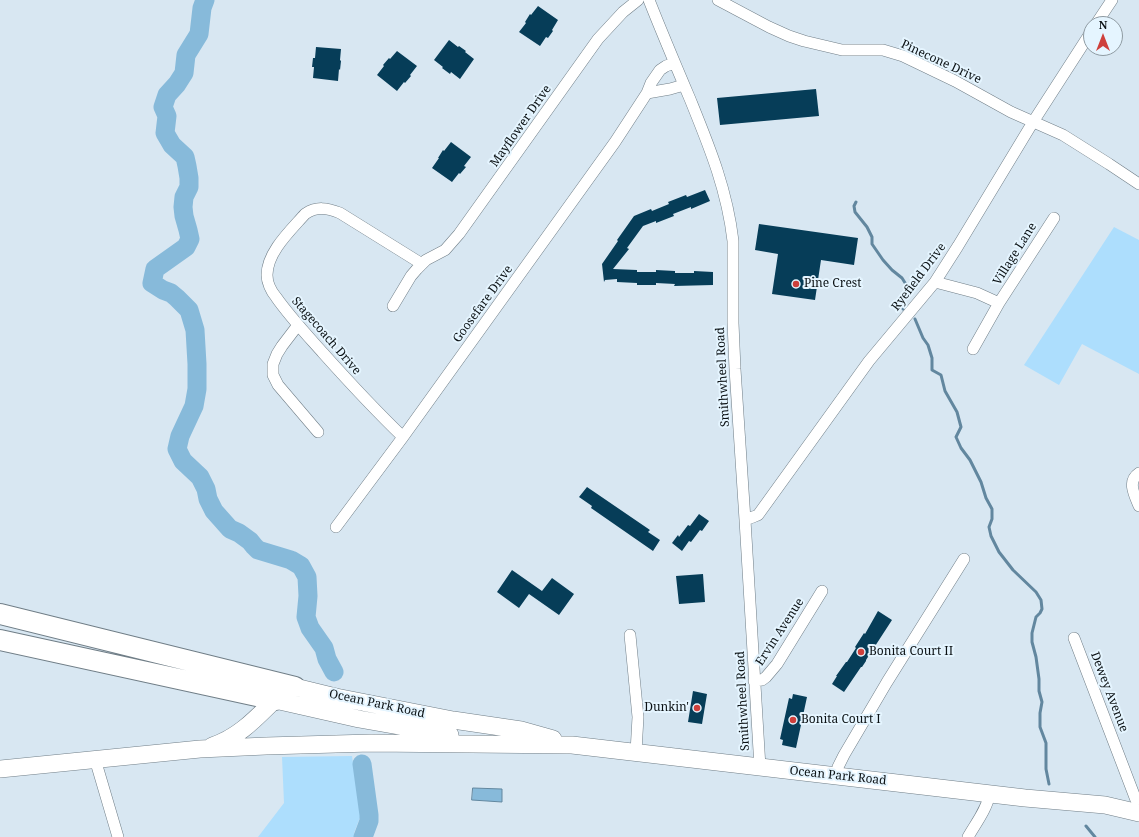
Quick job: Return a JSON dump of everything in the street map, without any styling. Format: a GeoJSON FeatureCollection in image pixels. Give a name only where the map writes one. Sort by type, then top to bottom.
{"type":"FeatureCollection","features":[{"type":"Feature","properties":{"kind":"highway"},"geometry":{"type":"LineString","coordinates":[[0,614],[295,687]]}},
{"type":"Feature","properties":{"kind":"highway"},"geometry":{"type":"LineString","coordinates":[[0,640],[275,700]]}},
{"type":"Feature","properties":{"kind":"main road","name":"Ocean Park Road"},"geometry":{"type":"LineString","coordinates":[[200,750],[225,742],[254,720],[285,690],[295,687],[453,720],[521,730],[572,745]]}},
{"type":"Feature","properties":{"kind":"main road"},"geometry":{"type":"LineString","coordinates":[[275,700],[394,726],[519,745]]}},
{"type":"Feature","properties":{"kind":"main road"},"geometry":{"type":"LineString","coordinates":[[254,720],[258,738],[266,746]]}},
{"type":"Feature","properties":{"kind":"main road","name":"Ocean Park Road"},"geometry":{"type":"LineString","coordinates":[[0,769],[200,750],[266,746],[371,743],[572,745],[1054,801],[1105,805],[1138,804]]}},
{"type":"Feature","properties":{"kind":"street","name":"Mayflower Drive"},"geometry":{"type":"LineString","coordinates":[[393,306],[411,276],[422,264],[426,260],[444,250],[459,234],[598,39],[623,12],[638,0]]}},
{"type":"Feature","properties":{"kind":"street","name":"Smithwheel Road"},"geometry":{"type":"LineString","coordinates":[[649,0],[720,177],[733,241],[733,330],[760,767]]}},
{"type":"Feature","properties":{"kind":"street","name":"Pinecone Drive"},"geometry":{"type":"LineString","coordinates":[[718,0],[769,27],[804,41],[842,50],[883,50],[903,56],[955,81],[1011,112],[1063,135],[1139,184]]}},
{"type":"Feature","properties":{"kind":"street"},"geometry":{"type":"LineString","coordinates":[[1101,16],[1112,0]]}},
{"type":"Feature","properties":{"kind":"street","name":"Ryefield Drive"},"geometry":{"type":"LineString","coordinates":[[745,520],[753,518],[758,514],[865,366],[935,282],[1033,122],[1083,44]]}},
{"type":"Feature","properties":{"kind":"street","name":"Goosefare Drive"},"geometry":{"type":"LineString","coordinates":[[336,527],[403,437],[615,142],[660,70],[674,63]]}},
{"type":"Feature","properties":{"kind":"street"},"geometry":{"type":"LineString","coordinates":[[647,93],[684,85]]}},
{"type":"Feature","properties":{"kind":"street","name":"Stagecoach Drive"},"geometry":{"type":"LineString","coordinates":[[403,437],[378,413],[298,325],[275,297],[267,276],[268,264],[272,253],[305,214],[311,210],[321,208],[330,209],[340,213],[422,264]]}},
{"type":"Feature","properties":{"kind":"street","name":"Village Lane"},"geometry":{"type":"LineString","coordinates":[[973,349],[999,303],[1054,218]]}},
{"type":"Feature","properties":{"kind":"street","name":"Village Lane"},"geometry":{"type":"LineString","coordinates":[[935,282],[977,293],[999,303]]}},
{"type":"Feature","properties":{"kind":"street"},"geometry":{"type":"LineString","coordinates":[[298,325],[277,354],[273,364],[273,376],[278,385],[318,432]]}},
{"type":"Feature","properties":{"kind":"street"},"geometry":{"type":"LineString","coordinates":[[1137,474],[1132,482],[1139,506]]}},
{"type":"Feature","properties":{"kind":"street"},"geometry":{"type":"LineString","coordinates":[[837,775],[841,760],[887,682],[964,559]]}},
{"type":"Feature","properties":{"kind":"street","name":"Ervin Avenue"},"geometry":{"type":"LineString","coordinates":[[754,681],[762,680],[777,664],[822,591]]}},
{"type":"Feature","properties":{"kind":"street"},"geometry":{"type":"LineString","coordinates":[[630,635],[638,716],[636,752]]}},
{"type":"Feature","properties":{"kind":"street","name":"Dewey Avenue"},"geometry":{"type":"LineString","coordinates":[[1074,638],[1138,804]]}},
{"type":"Feature","properties":{"kind":"street"},"geometry":{"type":"LineString","coordinates":[[95,760],[118,837]]}},
{"type":"Feature","properties":{"kind":"street"},"geometry":{"type":"LineString","coordinates":[[968,837],[988,803],[990,793]]}},
{"type":"Feature","properties":{"kind":"shaded area"},"geometry":{"type":"Polygon","coordinates":[[[1114,227],[1139,240],[1139,374],[1082,344],[1059,385],[1024,365],[1114,227]]]}},
{"type":"Feature","properties":{"kind":"shaded area"},"geometry":{"type":"Polygon","coordinates":[[[352,756],[361,815],[354,833],[354,837],[258,837],[284,803],[282,757],[352,756]]]}},
{"type":"Feature","properties":{"kind":"shaded area"},"geometry":{"type":"Polygon","coordinates":[[[473,788],[502,789],[502,802],[472,800],[473,788]]]}},
{"type":"Feature","properties":{"kind":"building"},"geometry":{"type":"Polygon","coordinates":[[[538,6],[558,20],[552,30],[553,31],[548,38],[546,37],[540,46],[519,32],[526,23],[525,22],[530,14],[531,15],[538,6]]]}},
{"type":"Feature","properties":{"kind":"building"},"geometry":{"type":"Polygon","coordinates":[[[449,40],[466,51],[465,52],[474,59],[460,79],[451,72],[450,74],[434,60],[449,40]]]}},
{"type":"Feature","properties":{"kind":"building"},"geometry":{"type":"Polygon","coordinates":[[[316,47],[341,49],[338,81],[313,78],[314,67],[312,67],[316,47]]]}},
{"type":"Feature","properties":{"kind":"building"},"geometry":{"type":"Polygon","coordinates":[[[397,51],[417,66],[410,75],[411,76],[397,91],[377,75],[384,66],[383,65],[397,51]]]}},
{"type":"Feature","properties":{"kind":"building"},"geometry":{"type":"Polygon","coordinates":[[[816,89],[819,116],[720,125],[717,98],[816,89]]]}},
{"type":"Feature","properties":{"kind":"building"},"geometry":{"type":"Polygon","coordinates":[[[451,142],[471,157],[464,166],[466,167],[452,182],[432,168],[443,150],[444,151],[451,142]]]}},
{"type":"Feature","properties":{"kind":"building"},"geometry":{"type":"Polygon","coordinates":[[[705,190],[710,201],[691,209],[691,207],[673,214],[674,216],[656,223],[656,221],[643,226],[627,248],[629,249],[613,269],[637,270],[637,272],[656,272],[656,270],[675,271],[675,273],[694,273],[694,271],[713,272],[713,285],[674,286],[675,284],[656,283],[656,285],[637,285],[637,283],[617,282],[617,279],[605,280],[604,282],[602,264],[634,216],[651,209],[652,211],[669,204],[668,202],[686,195],[687,197],[705,190]]]}},
{"type":"Feature","properties":{"kind":"building"},"geometry":{"type":"Polygon","coordinates":[[[759,224],[858,238],[854,265],[821,260],[815,300],[772,294],[778,254],[755,250],[759,224]]]}},
{"type":"Feature","properties":{"kind":"building"},"geometry":{"type":"Polygon","coordinates":[[[587,487],[650,530],[648,532],[660,540],[653,551],[591,508],[592,506],[579,497],[587,487]]]}},
{"type":"Feature","properties":{"kind":"building"},"geometry":{"type":"Polygon","coordinates":[[[699,514],[709,521],[691,542],[689,541],[682,551],[672,543],[678,535],[679,537],[688,525],[690,526],[699,514]]]}},
{"type":"Feature","properties":{"kind":"building"},"geometry":{"type":"Polygon","coordinates":[[[512,570],[542,591],[552,578],[574,594],[559,615],[529,594],[519,608],[497,592],[512,570]]]}},
{"type":"Feature","properties":{"kind":"building"},"geometry":{"type":"Polygon","coordinates":[[[703,574],[705,602],[679,604],[676,576],[703,574]]]}},
{"type":"Feature","properties":{"kind":"building","name":"Bonita Court II"},"geometry":{"type":"Polygon","coordinates":[[[878,611],[892,620],[844,692],[832,684],[864,633],[865,634],[878,611]]]}},
{"type":"Feature","properties":{"kind":"building","name":"Dunkin'"},"geometry":{"type":"Polygon","coordinates":[[[693,691],[707,694],[702,724],[688,722],[693,691]]]}},
{"type":"Feature","properties":{"kind":"building","name":"Bonita Court I"},"geometry":{"type":"Polygon","coordinates":[[[793,694],[807,697],[796,748],[782,745],[783,740],[780,739],[789,698],[792,699],[793,694]]]}},
{"type":"Feature","properties":{"kind":"waterway"},"geometry":{"type":"LineString","coordinates":[[205,0],[202,8],[199,34],[186,55],[184,73],[167,95],[163,107],[167,116],[165,133],[172,145],[185,157],[187,166],[189,187],[184,197],[183,207],[190,239],[186,247],[155,269],[152,283],[171,293],[189,310],[195,330],[197,389],[194,406],[180,436],[177,449],[183,461],[200,477],[214,511],[230,529],[239,533],[250,541],[258,550],[291,560],[301,566],[307,577],[308,596],[306,617],[310,628],[324,648],[327,659],[334,672]]}},
{"type":"Feature","properties":{"kind":"waterway"},"geometry":{"type":"LineString","coordinates":[[856,202],[854,206],[855,212],[867,227],[872,237],[872,244],[883,260],[902,278],[907,286],[906,294],[902,303],[903,309]]}},
{"type":"Feature","properties":{"kind":"waterway"},"geometry":{"type":"LineString","coordinates":[[915,319],[923,338],[928,345],[932,358],[932,370],[941,375],[945,391],[957,412],[961,427],[956,437],[961,448],[970,460],[992,509],[992,519],[989,527],[991,536],[999,552],[1013,570],[1036,592],[1041,600],[1042,609],[1036,617],[1032,633],[1032,642],[1036,657],[1039,691],[1042,702],[1040,727],[1046,743],[1046,769],[1049,784]]}},
{"type":"Feature","properties":{"kind":"waterway"},"geometry":{"type":"LineString","coordinates":[[362,764],[369,815],[369,821],[363,837]]}},
{"type":"Feature","properties":{"kind":"waterway"},"geometry":{"type":"LineString","coordinates":[[1086,826],[1095,837]]}},
{"type":"Feature","properties":{"kind":"place","name":"Pine Crest"},"geometry":{"type":"Point","coordinates":[796,284]}},
{"type":"Feature","properties":{"kind":"place","name":"Bonita Court II"},"geometry":{"type":"Point","coordinates":[861,652]}},
{"type":"Feature","properties":{"kind":"place","name":"Dunkin'"},"geometry":{"type":"Point","coordinates":[697,708]}},
{"type":"Feature","properties":{"kind":"place","name":"Bonita Court I"},"geometry":{"type":"Point","coordinates":[793,720]}}]}
